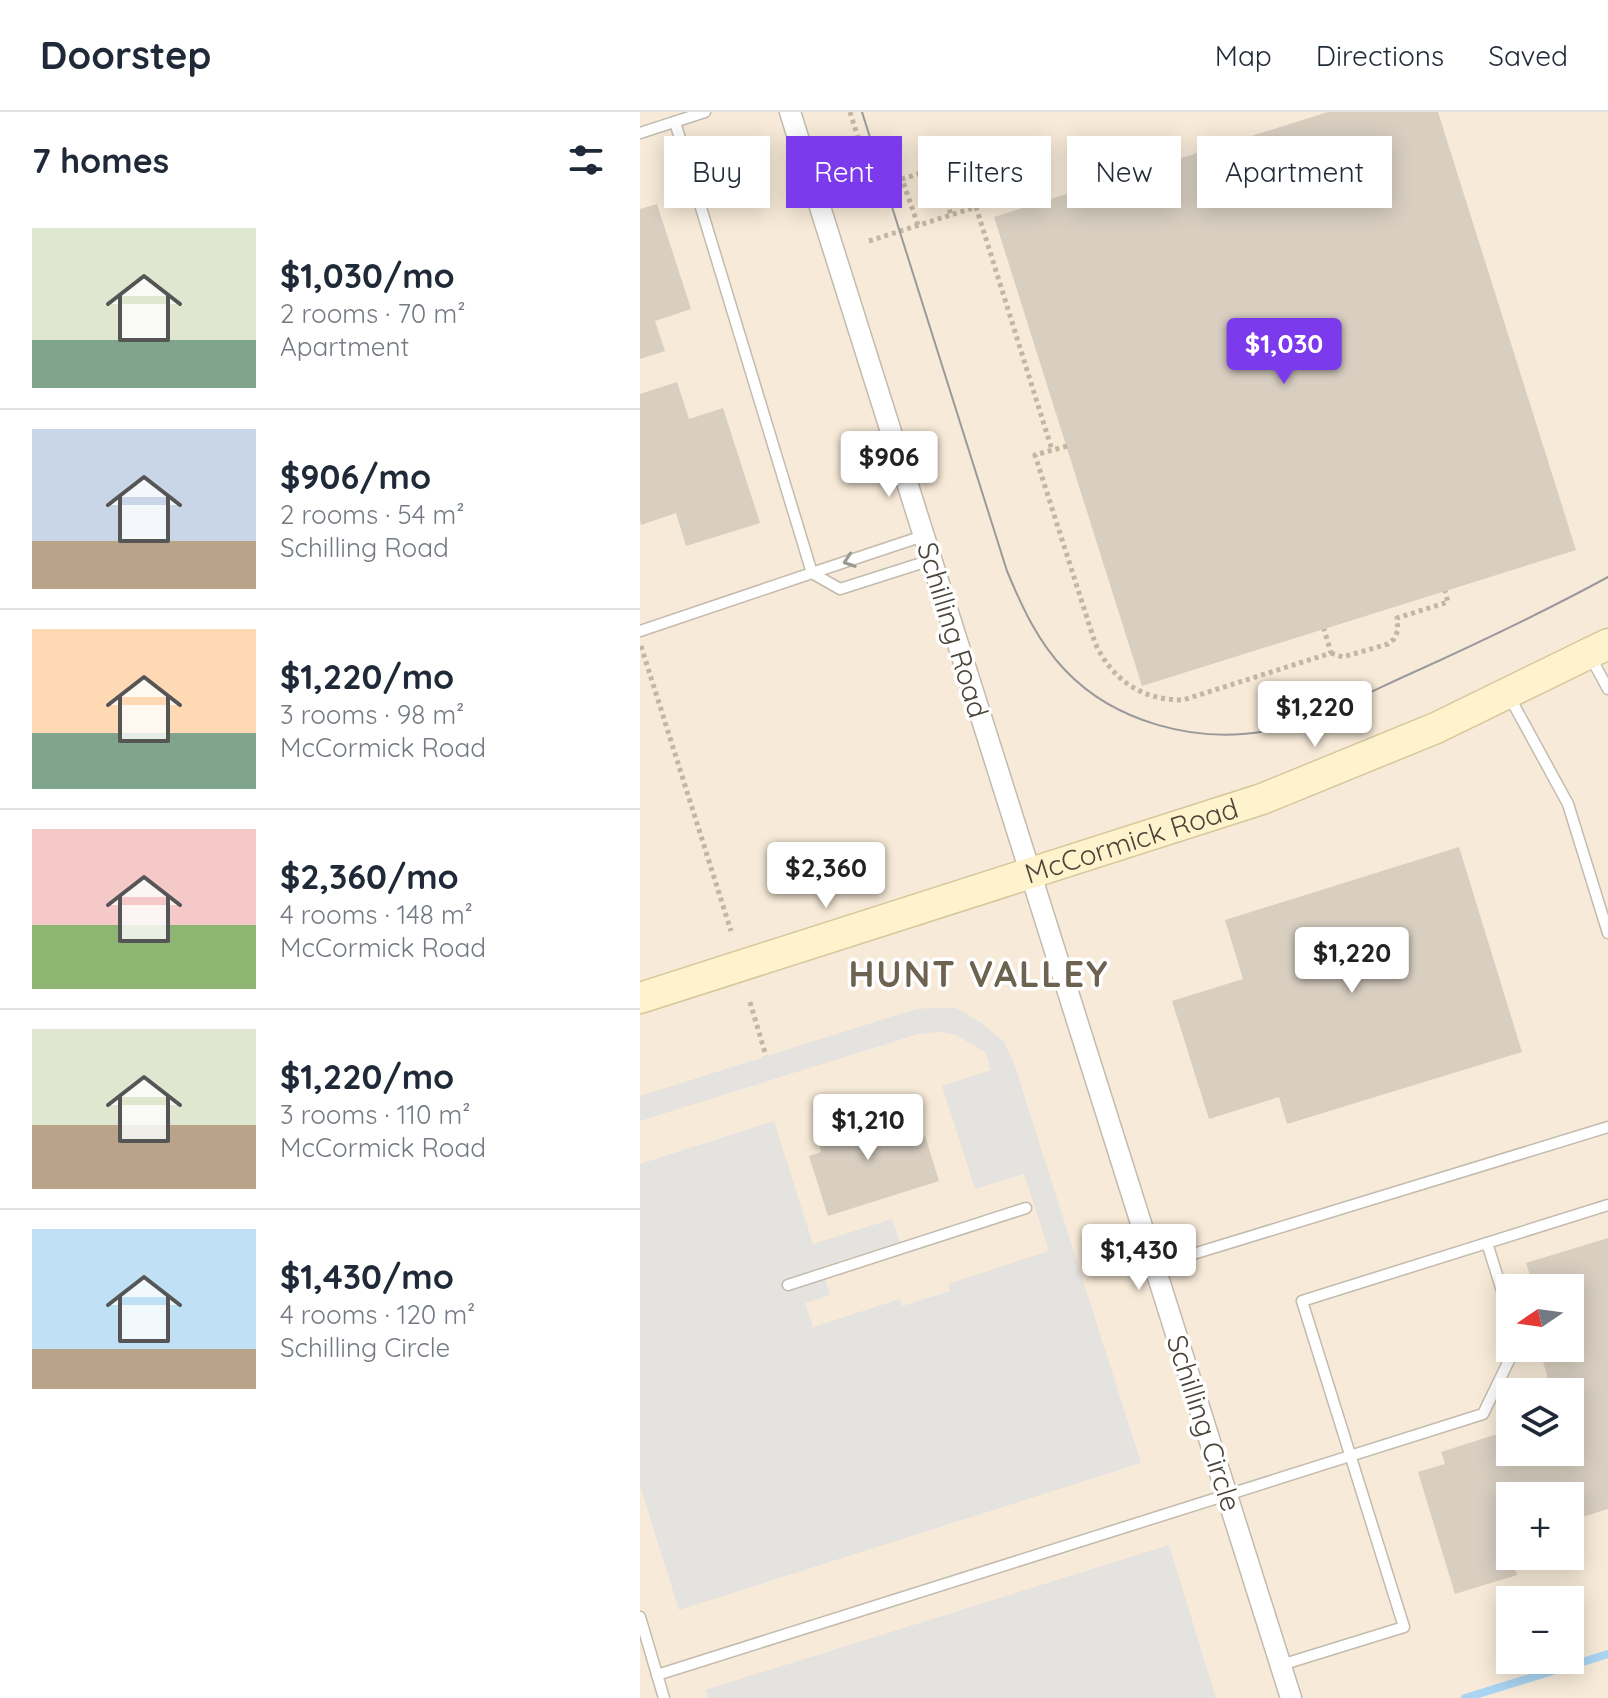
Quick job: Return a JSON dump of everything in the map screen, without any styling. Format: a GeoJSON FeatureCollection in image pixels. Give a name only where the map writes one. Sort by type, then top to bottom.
{"type":"FeatureCollection","features":[{"type":"Feature","properties":{"kind":"main road","name":"McCormick Road"},"geometry":{"type":"LineString","coordinates":[[640,998],[1262,799],[1436,728],[1599,649]]}},
{"type":"Feature","properties":{"kind":"street","name":"Schilling Road"},"geometry":{"type":"LineString","coordinates":[[790,112],[1029,873]]}},
{"type":"Feature","properties":{"kind":"street","name":"Schilling Circle"},"geometry":{"type":"LineString","coordinates":[[1029,873],[1291,1698]]}},
{"type":"Feature","properties":{"kind":"lane"},"geometry":{"type":"LineString","coordinates":[[640,133],[705,112]]}},
{"type":"Feature","properties":{"kind":"lane"},"geometry":{"type":"LineString","coordinates":[[675,122],[812,573],[840,589],[931,560]]}},
{"type":"Feature","properties":{"kind":"lane"},"geometry":{"type":"LineString","coordinates":[[640,631],[923,536]]}},
{"type":"Feature","properties":{"kind":"lane"},"geometry":{"type":"LineString","coordinates":[[1599,649],[1608,689]]}},
{"type":"Feature","properties":{"kind":"lane"},"geometry":{"type":"LineString","coordinates":[[1508,694],[1568,804],[1608,933]]}},
{"type":"Feature","properties":{"kind":"lane"},"geometry":{"type":"LineString","coordinates":[[1154,1266],[1608,1127]]}},
{"type":"Feature","properties":{"kind":"lane"},"geometry":{"type":"LineString","coordinates":[[1281,1665],[1404,1627],[1302,1301],[1608,1205]]}},
{"type":"Feature","properties":{"kind":"lane"},"geometry":{"type":"LineString","coordinates":[[788,1285],[1026,1208]]}},
{"type":"Feature","properties":{"kind":"lane"},"geometry":{"type":"LineString","coordinates":[[1487,1243],[1497,1274]]}},
{"type":"Feature","properties":{"kind":"lane"},"geometry":{"type":"LineString","coordinates":[[657,1675],[1483,1414],[1508,1362]]}},
{"type":"Feature","properties":{"kind":"lane"},"geometry":{"type":"LineString","coordinates":[[640,1617],[664,1698]]}},
{"type":"Feature","properties":{"kind":"path"},"geometry":{"type":"LineString","coordinates":[[850,112],[858,136]]}},
{"type":"Feature","properties":{"kind":"path"},"geometry":{"type":"LineString","coordinates":[[918,225],[902,179],[936,168],[951,215]]}},
{"type":"Feature","properties":{"kind":"path"},"geometry":{"type":"LineString","coordinates":[[869,241],[976,207],[1052,450]]}},
{"type":"Feature","properties":{"kind":"path"},"geometry":{"type":"LineString","coordinates":[[1067,446],[1035,455],[1095,643],[1103,661],[1132,688],[1165,700],[1183,700],[1331,653],[1343,657],[1388,644],[1398,630],[1397,618],[1448,602],[1445,591]]}},
{"type":"Feature","properties":{"kind":"path"},"geometry":{"type":"LineString","coordinates":[[1324,629],[1331,653]]}},
{"type":"Feature","properties":{"kind":"path"},"geometry":{"type":"LineString","coordinates":[[640,642],[731,931]]}},
{"type":"Feature","properties":{"kind":"path"},"geometry":{"type":"LineString","coordinates":[[750,1002],[766,1056]]}},
{"type":"Feature","properties":{"kind":"shaded area"},"geometry":{"type":"Polygon","coordinates":[[[640,112],[1608,112],[1608,1698],[640,1698],[640,112]]]}},
{"type":"Feature","properties":{"kind":"shaded area"},"geometry":{"type":"Polygon","coordinates":[[[956,1008],[980,1022],[1004,1042],[1014,1063],[1141,1463],[679,1610],[640,1486],[640,1164],[774,1121],[813,1244],[892,1219],[900,1242],[821,1267],[830,1295],[805,1303],[813,1327],[900,1299],[902,1306],[950,1291],[948,1284],[1049,1251],[1024,1174],[975,1189],[942,1086],[991,1070],[985,1052],[956,1035],[941,1032],[918,1034],[640,1121],[640,1096],[916,1009],[956,1008]]]}},
{"type":"Feature","properties":{"kind":"shaded area"},"geometry":{"type":"Polygon","coordinates":[[[1169,1545],[1216,1698],[708,1698],[705,1690],[1169,1545]]]}},
{"type":"Feature","properties":{"kind":"building"},"geometry":{"type":"Polygon","coordinates":[[[1328,112],[1438,112],[1576,550],[1142,686],[994,217],[1023,208],[1051,208],[1051,199],[1067,194],[1067,208],[1181,208],[1181,158],[1197,153],[1197,208],[1392,208],[1392,136],[1252,136],[1328,112]]]}},
{"type":"Feature","properties":{"kind":"building"},"geometry":{"type":"Polygon","coordinates":[[[657,204],[691,309],[655,321],[665,351],[640,359],[640,209],[657,204]]]}},
{"type":"Feature","properties":{"kind":"building"},"geometry":{"type":"Polygon","coordinates":[[[677,382],[689,419],[723,408],[760,523],[686,546],[676,513],[641,525],[640,520],[640,394],[677,382]]]}},
{"type":"Feature","properties":{"kind":"building"},"geometry":{"type":"Polygon","coordinates":[[[1459,847],[1522,1052],[1287,1124],[1279,1097],[1209,1119],[1172,1001],[1243,979],[1225,920],[1459,847]]]}},
{"type":"Feature","properties":{"kind":"building"},"geometry":{"type":"Polygon","coordinates":[[[884,1107],[896,1145],[925,1136],[939,1181],[828,1216],[809,1156],[821,1152],[814,1129],[884,1107]]]}},
{"type":"Feature","properties":{"kind":"building"},"geometry":{"type":"Polygon","coordinates":[[[1608,1238],[1608,1509],[1584,1517],[1584,1482],[1496,1482],[1496,1570],[1515,1570],[1517,1575],[1455,1594],[1418,1472],[1445,1464],[1441,1452],[1496,1434],[1496,1466],[1584,1466],[1584,1378],[1548,1378],[1543,1362],[1584,1362],[1584,1274],[1530,1274],[1526,1263],[1608,1238]]]}},
{"type":"Feature","properties":{"kind":"waterway"},"geometry":{"type":"LineString","coordinates":[[1465,1698],[1608,1654]]}},
{"type":"Feature","properties":{"kind":"tram line"},"geometry":{"type":"LineString","coordinates":[[862,112],[1007,571],[1025,611],[1047,648],[1065,670],[1107,703],[1132,716],[1185,731],[1212,734],[1266,731],[1359,698],[1511,627],[1608,577]]}},
{"type":"Feature","properties":{"kind":"district","name":"HUNT VALLEY"},"geometry":{"type":"Point","coordinates":[979,974]}}]}
